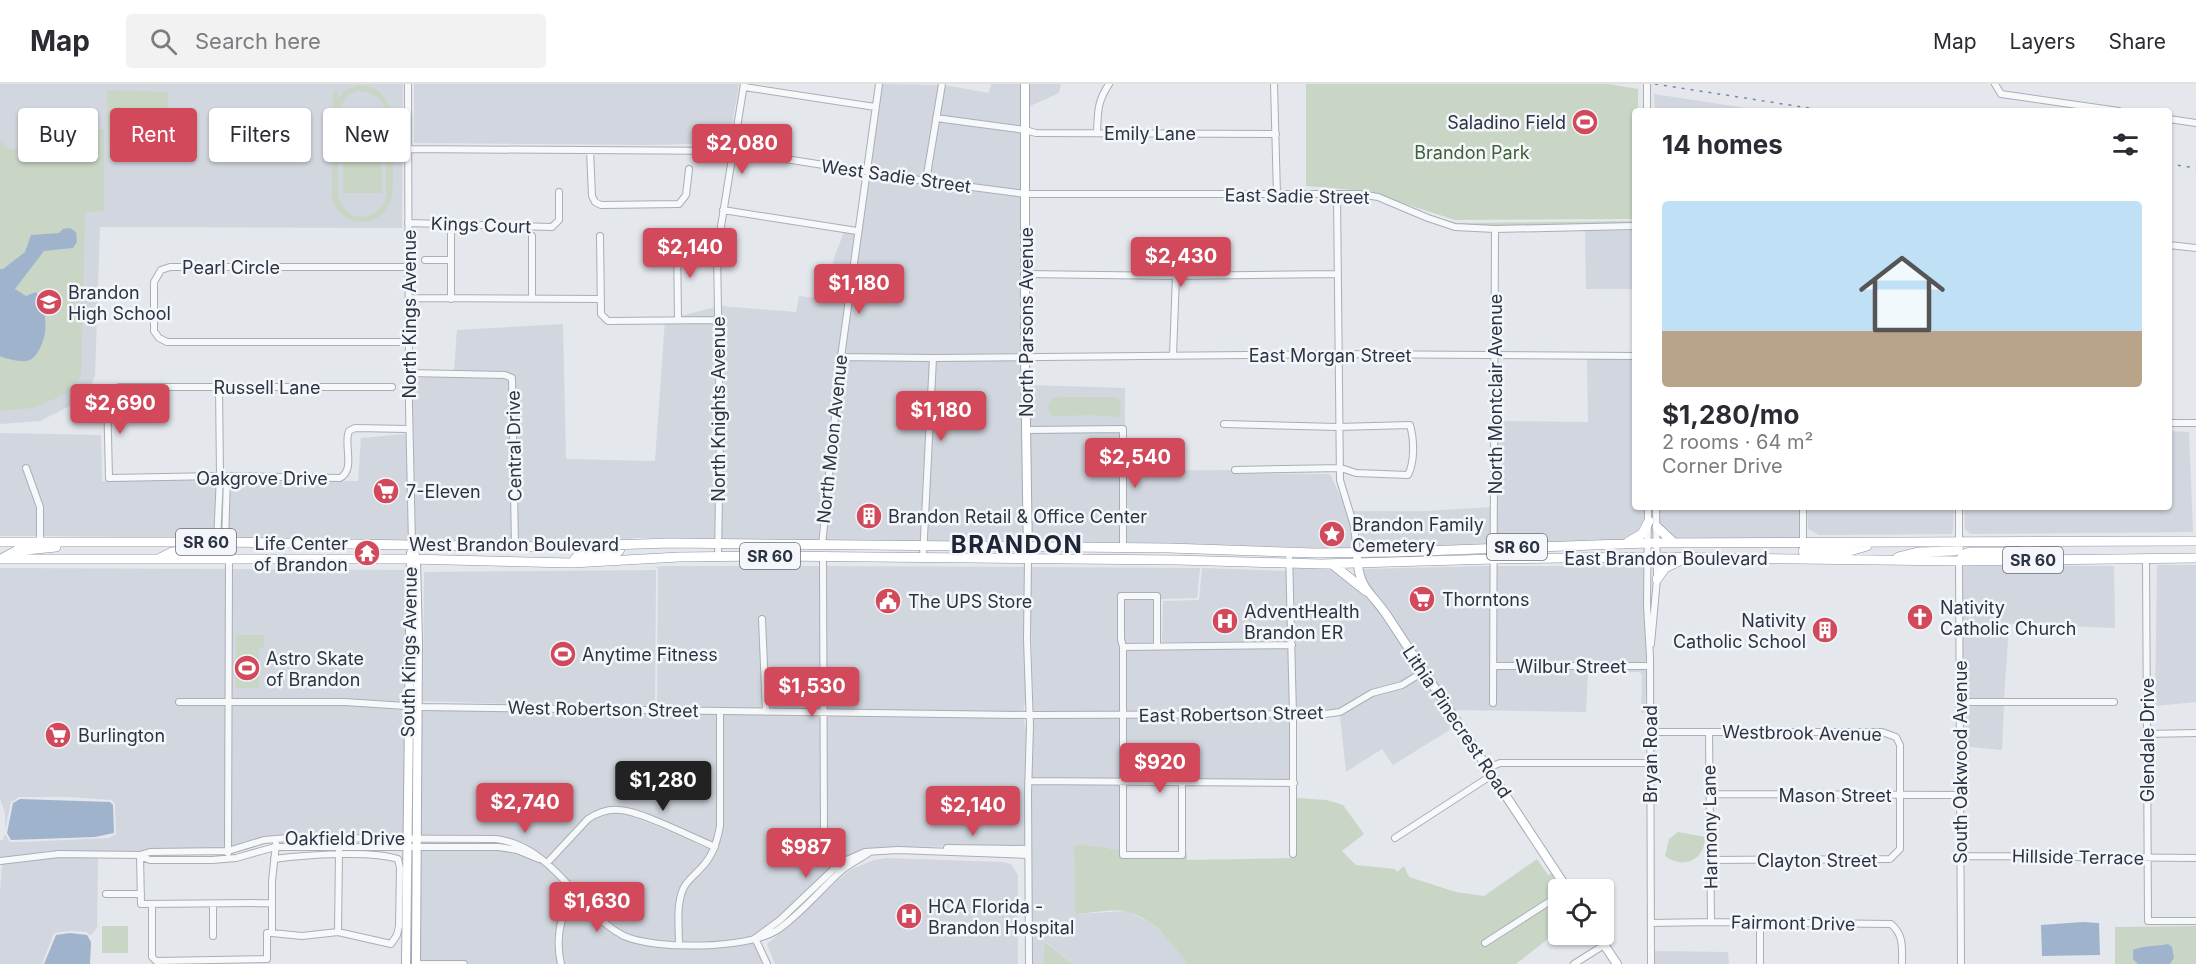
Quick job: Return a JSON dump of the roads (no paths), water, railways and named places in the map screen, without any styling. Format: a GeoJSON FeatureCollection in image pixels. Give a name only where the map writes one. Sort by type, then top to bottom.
{"type":"FeatureCollection","features":[{"type":"Feature","properties":{"kind":"highway"},"geometry":{"type":"LineString","coordinates":[[1623,544],[1653,524],[1674,543]]}},
{"type":"Feature","properties":{"kind":"highway","name":"West Brandon Boulevard"},"geometry":{"type":"LineString","coordinates":[[0,542],[515,546],[670,543],[1028,548]]}},
{"type":"Feature","properties":{"kind":"highway"},"geometry":{"type":"LineString","coordinates":[[1,559],[16,550],[54,548],[76,542]]}},
{"type":"Feature","properties":{"kind":"highway"},"geometry":{"type":"LineString","coordinates":[[113,559],[116,542]]}},
{"type":"Feature","properties":{"kind":"highway"},"geometry":{"type":"LineString","coordinates":[[158,559],[172,552],[213,549],[221,542]]}},
{"type":"Feature","properties":{"kind":"highway","name":"East Brandon Boulevard"},"geometry":{"type":"LineString","coordinates":[[1028,559],[1358,564],[1494,559],[1686,558],[1803,551],[1872,544],[2196,542]]}},
{"type":"Feature","properties":{"kind":"highway","name":"East Brandon Boulevard"},"geometry":{"type":"LineString","coordinates":[[1028,548],[1357,553],[1674,543],[1803,551],[1893,560],[2196,558]]}},
{"type":"Feature","properties":{"kind":"highway"},"geometry":{"type":"LineString","coordinates":[[1893,560],[1918,552],[1955,551],[1959,543]]}},
{"type":"Feature","properties":{"kind":"highway"},"geometry":{"type":"LineString","coordinates":[[1959,561],[1964,554],[1970,552],[2015,552],[2029,549],[2037,543]]}},
{"type":"Feature","properties":{"kind":"highway"},"geometry":{"type":"LineString","coordinates":[[572,563],[578,555],[614,553],[619,551],[622,545]]}},
{"type":"Feature","properties":{"kind":"highway"},"geometry":{"type":"LineString","coordinates":[[782,556],[785,551],[813,551],[822,545]]}},
{"type":"Feature","properties":{"kind":"highway"},"geometry":{"type":"LineString","coordinates":[[823,557],[828,551],[851,550],[856,549],[856,546]]}},
{"type":"Feature","properties":{"kind":"highway","name":"West Brandon Boulevard"},"geometry":{"type":"LineString","coordinates":[[1,559],[413,559],[572,563],[652,558],[782,556],[1028,559]]}},
{"type":"Feature","properties":{"kind":"highway"},"geometry":{"type":"LineString","coordinates":[[1657,579],[1668,566],[1686,558]]}},
{"type":"Feature","properties":{"kind":"highway"},"geometry":{"type":"LineString","coordinates":[[1332,564],[1366,591]]}},
{"type":"Feature","properties":{"kind":"main road","name":"North Parsons Avenue"},"geometry":{"type":"LineString","coordinates":[[1025,84],[1028,559]]}},
{"type":"Feature","properties":{"kind":"main road","name":"South Kings Avenue"},"geometry":{"type":"LineString","coordinates":[[406,964],[406,842],[412,706],[412,544]]}},
{"type":"Feature","properties":{"kind":"main road","name":"Lithia Pinecrest Road"},"geometry":{"type":"LineString","coordinates":[[1357,553],[1360,579],[1366,591],[1385,613],[1561,879]]}},
{"type":"Feature","properties":{"kind":"main road","name":"South Kings Avenue"},"geometry":{"type":"LineString","coordinates":[[412,706],[417,842],[416,964]]}},
{"type":"Feature","properties":{"kind":"main road"},"geometry":{"type":"LineString","coordinates":[[406,884],[410,941],[416,950]]}},
{"type":"Feature","properties":{"kind":"main road"},"geometry":{"type":"LineString","coordinates":[[1604,945],[1617,964]]}},
{"type":"Feature","properties":{"kind":"street","name":"North Kings Avenue"},"geometry":{"type":"LineString","coordinates":[[408,84],[408,108]]}},
{"type":"Feature","properties":{"kind":"street","name":"North Moon Avenue"},"geometry":{"type":"LineString","coordinates":[[822,545],[841,357],[879,84]]}},
{"type":"Feature","properties":{"kind":"street"},"geometry":{"type":"LineString","coordinates":[[926,181],[942,84]]}},
{"type":"Feature","properties":{"kind":"street"},"geometry":{"type":"LineString","coordinates":[[1097,132],[1098,108],[1101,96],[1109,84]]}},
{"type":"Feature","properties":{"kind":"street"},"geometry":{"type":"LineString","coordinates":[[1274,84],[1277,195]]}},
{"type":"Feature","properties":{"kind":"street"},"geometry":{"type":"LineString","coordinates":[[1647,84],[1647,108]]}},
{"type":"Feature","properties":{"kind":"street"},"geometry":{"type":"LineString","coordinates":[[1995,84],[2001,94],[2097,108]]}},
{"type":"Feature","properties":{"kind":"street"},"geometry":{"type":"LineString","coordinates":[[744,86],[875,107]]}},
{"type":"Feature","properties":{"kind":"street","name":"North Knights Avenue"},"geometry":{"type":"LineString","coordinates":[[718,557],[717,251],[744,86]]}},
{"type":"Feature","properties":{"kind":"street","name":"Emily Lane"},"geometry":{"type":"LineString","coordinates":[[936,118],[1025,130],[1036,134],[1097,132],[1276,134]]}},
{"type":"Feature","properties":{"kind":"street"},"geometry":{"type":"LineString","coordinates":[[2172,119],[2196,123]]}},
{"type":"Feature","properties":{"kind":"street","name":"West Sadie Street"},"geometry":{"type":"LineString","coordinates":[[410,149],[734,151],[1025,194]]}},
{"type":"Feature","properties":{"kind":"street"},"geometry":{"type":"LineString","coordinates":[[590,150],[592,196],[595,202],[601,205],[679,204],[686,195],[689,170]]}},
{"type":"Feature","properties":{"kind":"street","name":"North Kings Avenue"},"geometry":{"type":"LineString","coordinates":[[408,162],[412,544]]}},
{"type":"Feature","properties":{"kind":"street","name":"Kings Court"},"geometry":{"type":"LineString","coordinates":[[408,223],[552,227],[559,220],[559,192]]}},
{"type":"Feature","properties":{"kind":"street","name":"East Sadie Street"},"geometry":{"type":"LineString","coordinates":[[1025,194],[1359,194],[1378,197],[1428,218],[1455,226],[1495,230],[1632,226]]}},
{"type":"Feature","properties":{"kind":"street"},"geometry":{"type":"LineString","coordinates":[[1337,195],[1340,480],[1354,526],[1357,553]]}},
{"type":"Feature","properties":{"kind":"street"},"geometry":{"type":"LineString","coordinates":[[723,210],[857,231]]}},
{"type":"Feature","properties":{"kind":"street","name":"North Montclair Avenue"},"geometry":{"type":"LineString","coordinates":[[1493,703],[1495,230]]}},
{"type":"Feature","properties":{"kind":"street"},"geometry":{"type":"LineString","coordinates":[[451,234],[451,298]]}},
{"type":"Feature","properties":{"kind":"street"},"geometry":{"type":"LineString","coordinates":[[532,236],[532,298]]}},
{"type":"Feature","properties":{"kind":"street"},"geometry":{"type":"LineString","coordinates":[[600,236],[601,314],[608,321],[718,320]]}},
{"type":"Feature","properties":{"kind":"street"},"geometry":{"type":"LineString","coordinates":[[677,238],[678,320]]}},
{"type":"Feature","properties":{"kind":"street"},"geometry":{"type":"LineString","coordinates":[[2172,245],[2196,248]]}},
{"type":"Feature","properties":{"kind":"street"},"geometry":{"type":"LineString","coordinates":[[424,260],[451,260]]}},
{"type":"Feature","properties":{"kind":"street","name":"Pearl Circle"},"geometry":{"type":"LineString","coordinates":[[409,267],[170,267],[161,270],[154,282],[154,331],[159,338],[167,342],[409,342]]}},
{"type":"Feature","properties":{"kind":"street"},"geometry":{"type":"LineString","coordinates":[[1025,274],[1176,276],[1337,274]]}},
{"type":"Feature","properties":{"kind":"street"},"geometry":{"type":"LineString","coordinates":[[1173,355],[1176,276]]}},
{"type":"Feature","properties":{"kind":"street"},"geometry":{"type":"LineString","coordinates":[[409,298],[601,299]]}},
{"type":"Feature","properties":{"kind":"street","name":"East Morgan Street"},"geometry":{"type":"LineString","coordinates":[[841,357],[1338,354],[1632,356]]}},
{"type":"Feature","properties":{"kind":"street"},"geometry":{"type":"LineString","coordinates":[[923,557],[933,358]]}},
{"type":"Feature","properties":{"kind":"street","name":"Central Drive"},"geometry":{"type":"LineString","coordinates":[[409,373],[505,375],[512,378],[515,546]]}},
{"type":"Feature","properties":{"kind":"street","name":"Russell Lane"},"geometry":{"type":"LineString","coordinates":[[109,478],[107,393],[119,387],[392,387]]}},
{"type":"Feature","properties":{"kind":"street"},"geometry":{"type":"LineString","coordinates":[[219,387],[223,477],[221,542]]}},
{"type":"Feature","properties":{"kind":"street"},"geometry":{"type":"LineString","coordinates":[[2172,423],[2196,423]]}},
{"type":"Feature","properties":{"kind":"street"},"geometry":{"type":"LineString","coordinates":[[1224,424],[1410,426],[1412,432],[1412,466],[1408,474],[1356,473],[1341,468],[1235,470]]}},
{"type":"Feature","properties":{"kind":"street","name":"Oakgrove Drive"},"geometry":{"type":"LineString","coordinates":[[109,478],[340,478],[346,475],[348,470],[347,436],[350,431],[355,428],[410,429]]}},
{"type":"Feature","properties":{"kind":"street"},"geometry":{"type":"LineString","coordinates":[[1027,430],[1123,429],[1123,548]]}},
{"type":"Feature","properties":{"kind":"street"},"geometry":{"type":"LineString","coordinates":[[26,468],[40,507],[40,542]]}},
{"type":"Feature","properties":{"kind":"street"},"geometry":{"type":"LineString","coordinates":[[1649,510],[1653,524]]}},
{"type":"Feature","properties":{"kind":"street"},"geometry":{"type":"LineString","coordinates":[[1650,657],[1657,579],[1653,558],[1655,510]]}},
{"type":"Feature","properties":{"kind":"street"},"geometry":{"type":"LineString","coordinates":[[1803,510],[1803,551]]}},
{"type":"Feature","properties":{"kind":"street"},"geometry":{"type":"LineString","coordinates":[[1959,510],[1959,543]]}},
{"type":"Feature","properties":{"kind":"street"},"geometry":{"type":"LineString","coordinates":[[1289,552],[1294,783],[1293,854]]}},
{"type":"Feature","properties":{"kind":"street"},"geometry":{"type":"LineString","coordinates":[[823,557],[824,840],[826,851],[838,869]]}},
{"type":"Feature","properties":{"kind":"street","name":"Bryan Road"},"geometry":{"type":"LineString","coordinates":[[1652,964],[1650,657],[1647,623],[1653,558]]}},
{"type":"Feature","properties":{"kind":"street"},"geometry":{"type":"LineString","coordinates":[[229,559],[229,859]]}},
{"type":"Feature","properties":{"kind":"street"},"geometry":{"type":"LineString","coordinates":[[1028,559],[1029,964]]}},
{"type":"Feature","properties":{"kind":"street","name":"Glendale Drive"},"geometry":{"type":"LineString","coordinates":[[2146,559],[2148,921],[2196,921]]}},
{"type":"Feature","properties":{"kind":"street","name":"South Oakwood Avenue"},"geometry":{"type":"LineString","coordinates":[[1959,561],[1961,964]]}},
{"type":"Feature","properties":{"kind":"street"},"geometry":{"type":"LineString","coordinates":[[1157,646],[1157,596],[1121,596],[1123,855],[1182,855],[1182,782]]}},
{"type":"Feature","properties":{"kind":"street"},"geometry":{"type":"LineString","coordinates":[[762,619],[766,712]]}},
{"type":"Feature","properties":{"kind":"street"},"geometry":{"type":"LineString","coordinates":[[1123,646],[1292,645]]}},
{"type":"Feature","properties":{"kind":"street","name":"Wilbur Street"},"geometry":{"type":"LineString","coordinates":[[1493,666],[1650,666]]}},
{"type":"Feature","properties":{"kind":"street","name":"East Robertson Street"},"geometry":{"type":"LineString","coordinates":[[1028,715],[1293,716],[1325,714],[1340,711],[1372,693],[1404,684],[1423,672]]}},
{"type":"Feature","properties":{"kind":"street","name":"West Robertson Street"},"geometry":{"type":"LineString","coordinates":[[179,702],[345,702],[412,706],[1028,715]]}},
{"type":"Feature","properties":{"kind":"street"},"geometry":{"type":"LineString","coordinates":[[1959,702],[2114,702]]}},
{"type":"Feature","properties":{"kind":"street"},"geometry":{"type":"LineString","coordinates":[[679,945],[679,904],[682,891],[715,847],[720,826],[720,711]]}},
{"type":"Feature","properties":{"kind":"street","name":"Westbrook Avenue"},"geometry":{"type":"LineString","coordinates":[[1649,732],[1890,733],[1896,737],[1900,745],[1900,795]]}},
{"type":"Feature","properties":{"kind":"street","name":"Harmony Lane"},"geometry":{"type":"LineString","coordinates":[[1709,732],[1711,922]]}},
{"type":"Feature","properties":{"kind":"street"},"geometry":{"type":"LineString","coordinates":[[2146,734],[2196,734]]}},
{"type":"Feature","properties":{"kind":"street"},"geometry":{"type":"LineString","coordinates":[[1395,838],[1500,763],[1650,764]]}},
{"type":"Feature","properties":{"kind":"street"},"geometry":{"type":"LineString","coordinates":[[1028,781],[1294,783]]}},
{"type":"Feature","properties":{"kind":"street","name":"Mason Street"},"geometry":{"type":"LineString","coordinates":[[1710,794],[1960,795]]}},
{"type":"Feature","properties":{"kind":"street","name":"Clayton Street"},"geometry":{"type":"LineString","coordinates":[[1712,860],[1890,859],[1900,849],[1900,795]]}},
{"type":"Feature","properties":{"kind":"street"},"geometry":{"type":"LineString","coordinates":[[546,863],[588,819],[610,810],[631,812],[715,847]]}},
{"type":"Feature","properties":{"kind":"street"},"geometry":{"type":"LineString","coordinates":[[272,933],[276,838]]}},
{"type":"Feature","properties":{"kind":"street","name":"Oakfield Drive"},"geometry":{"type":"LineString","coordinates":[[0,861],[59,854],[140,855],[150,852],[228,851],[276,838],[406,842],[486,838],[506,840],[528,849],[546,863],[597,917],[621,934],[647,943],[679,945],[725,944],[766,936],[780,929],[807,899],[852,857],[870,852],[930,848],[1028,852]]}},
{"type":"Feature","properties":{"kind":"street","name":"Oakfield Drive"},"geometry":{"type":"LineString","coordinates":[[140,855],[150,860],[229,859],[275,847],[338,847],[406,842]]}},
{"type":"Feature","properties":{"kind":"street"},"geometry":{"type":"LineString","coordinates":[[338,847],[338,932]]}},
{"type":"Feature","properties":{"kind":"street"},"geometry":{"type":"LineString","coordinates":[[140,855],[141,904],[272,903]]}},
{"type":"Feature","properties":{"kind":"street"},"geometry":{"type":"LineString","coordinates":[[152,904],[152,957],[156,961],[267,959],[267,933],[302,936],[338,932],[391,944],[397,935],[399,926],[400,868],[398,859],[389,856],[339,855],[274,859]]}},
{"type":"Feature","properties":{"kind":"street","name":"Hillside Terrace"},"geometry":{"type":"LineString","coordinates":[[1961,856],[2196,858]]}},
{"type":"Feature","properties":{"kind":"street"},"geometry":{"type":"LineString","coordinates":[[561,964],[558,949],[560,927],[567,903],[574,891]]}},
{"type":"Feature","properties":{"kind":"street"},"geometry":{"type":"LineString","coordinates":[[106,894],[141,894]]}},
{"type":"Feature","properties":{"kind":"street"},"geometry":{"type":"LineString","coordinates":[[1485,943],[1548,902]]}},
{"type":"Feature","properties":{"kind":"street"},"geometry":{"type":"LineString","coordinates":[[213,904],[213,936]]}},
{"type":"Feature","properties":{"kind":"street","name":"Fairmont Drive"},"geometry":{"type":"LineString","coordinates":[[1651,923],[1891,924],[1898,930],[1902,939],[1902,964]]}},
{"type":"Feature","properties":{"kind":"street"},"geometry":{"type":"LineString","coordinates":[[1760,924],[1760,964]]}},
{"type":"Feature","properties":{"kind":"street"},"geometry":{"type":"LineString","coordinates":[[755,938],[767,964]]}},
{"type":"Feature","properties":{"kind":"street"},"geometry":{"type":"LineString","coordinates":[[1574,964],[1604,945]]}},
{"type":"Feature","properties":{"kind":"street"},"geometry":{"type":"LineString","coordinates":[[416,964],[464,964]]}},
{"type":"Feature","properties":{"kind":"water"},"geometry":{"type":"Polygon","coordinates":[[[70,228],[76,232],[77,242],[73,248],[44,251],[15,289],[26,296],[36,292],[39,299],[46,328],[39,350],[26,361],[0,356],[0,269],[25,252],[31,235],[59,233],[63,229],[70,228]]]}},
{"type":"Feature","properties":{"kind":"water"},"geometry":{"type":"Polygon","coordinates":[[[20,799],[110,802],[113,805],[114,833],[95,837],[11,840],[7,833],[13,803],[20,799]]]}},
{"type":"Feature","properties":{"kind":"water"},"geometry":{"type":"Polygon","coordinates":[[[2099,923],[2100,955],[2042,956],[2041,925],[2099,923]]]}},
{"type":"Feature","properties":{"kind":"water"},"geometry":{"type":"Polygon","coordinates":[[[70,933],[87,935],[91,942],[90,964],[44,964],[56,935],[70,933]]]}},
{"type":"Feature","properties":{"kind":"water"},"geometry":{"type":"Polygon","coordinates":[[[2168,944],[2172,947],[2174,958],[2170,964],[2138,964],[2133,959],[2133,950],[2168,944]]]}},
{"type":"Feature","properties":{"kind":"railway"},"geometry":{"type":"LineString","coordinates":[[1655,84],[1809,108]]}},
{"type":"Feature","properties":{"kind":"railway"},"geometry":{"type":"LineString","coordinates":[[2172,164],[2196,168]]}},
{"type":"Feature","properties":{"kind":"place","name":"Saladino Field"},"geometry":{"type":"Point","coordinates":[1585,122]}},
{"type":"Feature","properties":{"kind":"place","name":"Brandon High School"},"geometry":{"type":"Point","coordinates":[49,302]}},
{"type":"Feature","properties":{"kind":"place","name":"7-Eleven"},"geometry":{"type":"Point","coordinates":[386,491]}},
{"type":"Feature","properties":{"kind":"place","name":"Brandon Retail & Office Center"},"geometry":{"type":"Point","coordinates":[869,516]}},
{"type":"Feature","properties":{"kind":"place","name":"Brandon Family Cemetery"},"geometry":{"type":"Point","coordinates":[1332,534]}},
{"type":"Feature","properties":{"kind":"place","name":"Life Center of Brandon"},"geometry":{"type":"Point","coordinates":[367,553]}},
{"type":"Feature","properties":{"kind":"place","name":"Thorntons"},"geometry":{"type":"Point","coordinates":[1422,599]}},
{"type":"Feature","properties":{"kind":"place","name":"The UPS Store"},"geometry":{"type":"Point","coordinates":[888,601]}},
{"type":"Feature","properties":{"kind":"place","name":"Nativity Catholic Church"},"geometry":{"type":"Point","coordinates":[1920,617]}},
{"type":"Feature","properties":{"kind":"place","name":"AdventHealth Brandon ER"},"geometry":{"type":"Point","coordinates":[1225,621]}},
{"type":"Feature","properties":{"kind":"place","name":"Nativity Catholic School"},"geometry":{"type":"Point","coordinates":[1825,630]}},
{"type":"Feature","properties":{"kind":"place","name":"Anytime Fitness"},"geometry":{"type":"Point","coordinates":[563,654]}},
{"type":"Feature","properties":{"kind":"place","name":"Astro Skate of Brandon"},"geometry":{"type":"Point","coordinates":[247,668]}},
{"type":"Feature","properties":{"kind":"place","name":"Burlington"},"geometry":{"type":"Point","coordinates":[58,735]}},
{"type":"Feature","properties":{"kind":"place","name":"HCA Florida - Brandon Hospital"},"geometry":{"type":"Point","coordinates":[909,916]}},
{"type":"Feature","properties":{"kind":"district","name":"BRANDON"},"geometry":{"type":"Point","coordinates":[1017,544]}},
{"type":"Feature","properties":{"kind":"park label","name":"Brandon Park"},"geometry":{"type":"Point","coordinates":[1472,152]}}]}
